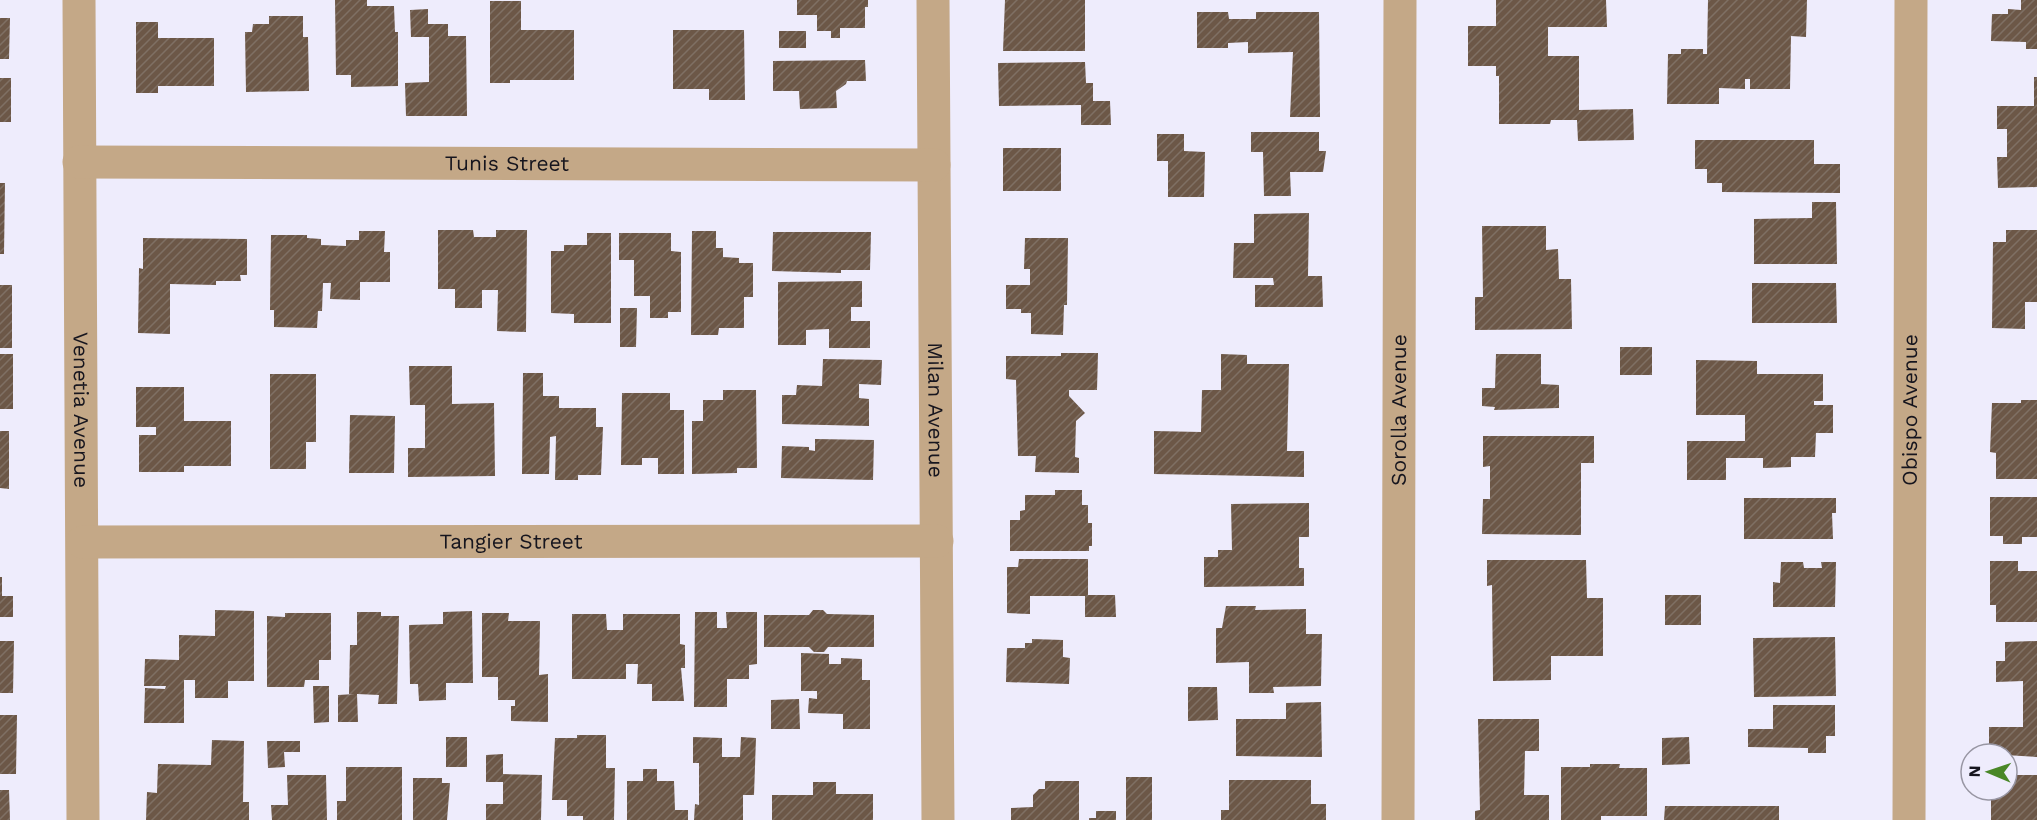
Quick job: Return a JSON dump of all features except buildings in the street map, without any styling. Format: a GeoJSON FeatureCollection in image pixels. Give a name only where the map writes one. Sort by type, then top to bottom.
{"type":"FeatureCollection","features":[{"type":"Feature","properties":{"kind":"street","name":"Venetia Avenue"},"geometry":{"type":"LineString","coordinates":[[79,0],[83,820]]}},
{"type":"Feature","properties":{"kind":"street","name":"Milan Avenue"},"geometry":{"type":"LineString","coordinates":[[933,0],[938,820]]}},
{"type":"Feature","properties":{"kind":"street","name":"Sorolla Avenue"},"geometry":{"type":"LineString","coordinates":[[1398,820],[1400,0]]}},
{"type":"Feature","properties":{"kind":"street","name":"Obispo Avenue"},"geometry":{"type":"LineString","coordinates":[[1909,820],[1911,0]]}},
{"type":"Feature","properties":{"kind":"street","name":"Tunis Street"},"geometry":{"type":"LineString","coordinates":[[80,162],[934,165]]}},
{"type":"Feature","properties":{"kind":"street","name":"Tangier Street"},"geometry":{"type":"LineString","coordinates":[[83,542],[937,541]]}}]}
